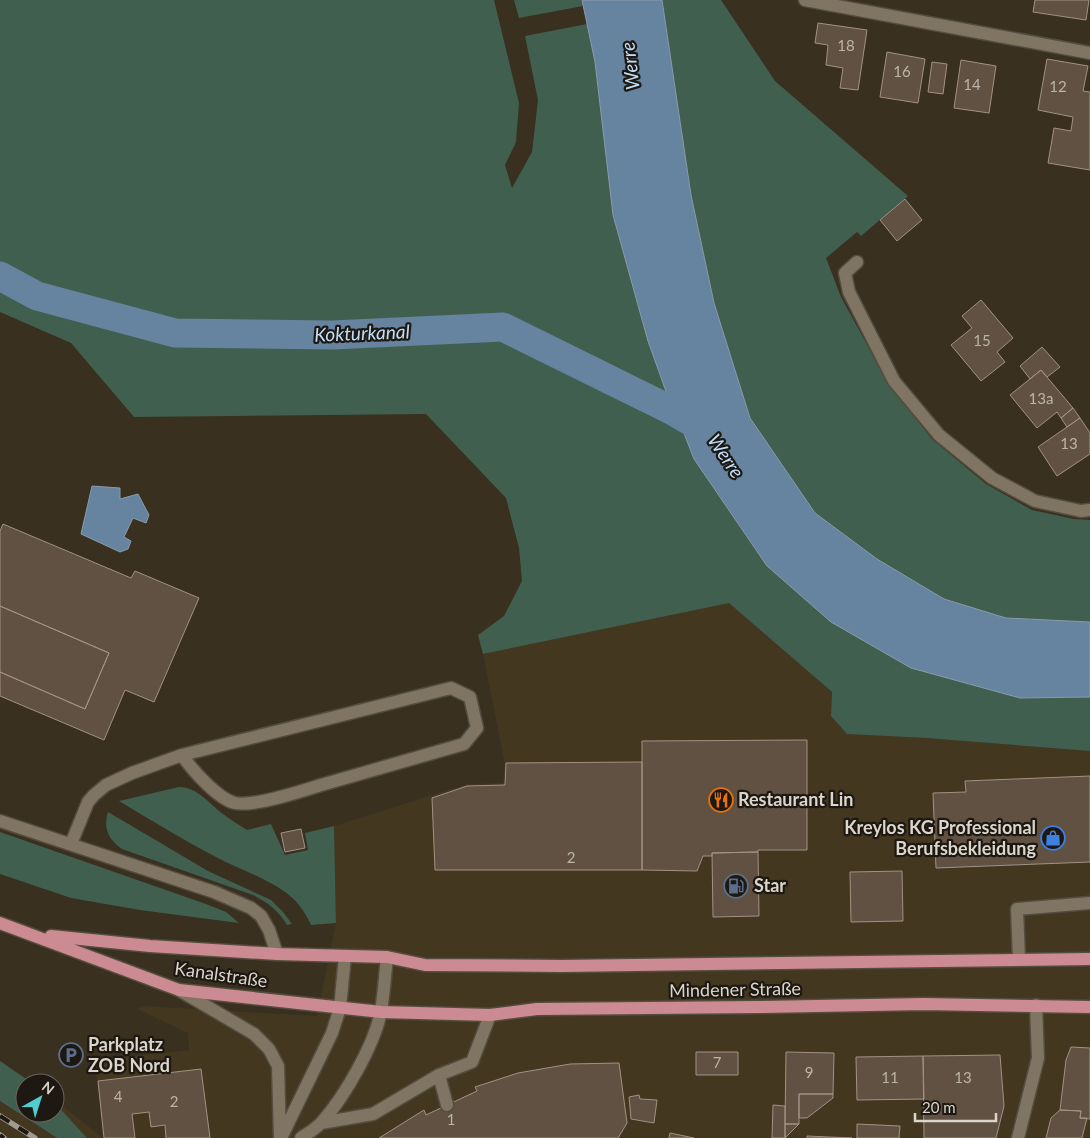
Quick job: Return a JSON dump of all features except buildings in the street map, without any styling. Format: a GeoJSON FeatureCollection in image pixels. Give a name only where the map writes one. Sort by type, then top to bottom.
{"type":"FeatureCollection","features":[{"type":"Feature","properties":{"kind":"main road","name":"Kanalstraße"},"geometry":{"type":"LineString","coordinates":[[0,923],[179,990],[381,1012]]}},
{"type":"Feature","properties":{"kind":"main road","name":"Kanalstraße"},"geometry":{"type":"LineString","coordinates":[[33,935],[150,946],[277,954],[386,957]]}},
{"type":"Feature","properties":{"kind":"main road","name":"Mindener Straße"},"geometry":{"type":"LineString","coordinates":[[386,957],[425,965],[496,966],[1090,959]]}},
{"type":"Feature","properties":{"kind":"main road","name":"Mindener Straße"},"geometry":{"type":"LineString","coordinates":[[381,1012],[490,1015],[537,1009],[750,1008],[924,1004],[1090,1007]]}},
{"type":"Feature","properties":{"kind":"street"},"geometry":{"type":"LineString","coordinates":[[804,0],[1090,53]]}},
{"type":"Feature","properties":{"kind":"street"},"geometry":{"type":"LineString","coordinates":[[857,262],[845,273],[849,292],[894,381],[939,435],[992,478],[1035,500],[1081,511],[1090,510]]}},
{"type":"Feature","properties":{"kind":"street"},"geometry":{"type":"LineString","coordinates":[[71,844],[88,802],[106,785],[182,755],[451,688],[470,697],[477,728],[464,744],[277,798],[244,803],[234,803],[213,789],[191,769],[182,755]]}},
{"type":"Feature","properties":{"kind":"street"},"geometry":{"type":"LineString","coordinates":[[0,820],[214,892],[251,908],[261,916],[269,930],[277,954]]}},
{"type":"Feature","properties":{"kind":"street"},"geometry":{"type":"LineString","coordinates":[[1019,959],[1017,909],[1090,903]]}},
{"type":"Feature","properties":{"kind":"street"},"geometry":{"type":"LineString","coordinates":[[280,1138],[332,1033],[340,1008],[345,956]]}},
{"type":"Feature","properties":{"kind":"street"},"geometry":{"type":"LineString","coordinates":[[301,1138],[321,1123],[349,1085],[369,1046],[381,1012],[386,957]]}},
{"type":"Feature","properties":{"kind":"street"},"geometry":{"type":"LineString","coordinates":[[179,990],[254,1034],[269,1049],[278,1066],[280,1138]]}},
{"type":"Feature","properties":{"kind":"street"},"geometry":{"type":"LineString","coordinates":[[1018,1138],[1038,1058],[1036,1005]]}},
{"type":"Feature","properties":{"kind":"street"},"geometry":{"type":"LineString","coordinates":[[321,1123],[373,1114],[439,1075],[472,1062],[490,1015]]}},
{"type":"Feature","properties":{"kind":"street"},"geometry":{"type":"LineString","coordinates":[[439,1075],[447,1106]]}},
{"type":"Feature","properties":{"kind":"shaded area"},"geometry":{"type":"Polygon","coordinates":[[[729,602],[832,692],[831,716],[848,734],[1090,751],[1090,1138],[103,1138],[95,1060],[189,1050],[188,1033],[137,1009],[143,1006],[317,1016],[336,923],[334,826],[467,784],[503,783],[505,765],[483,654],[729,602]]]}},
{"type":"Feature","properties":{"kind":"shaded area"},"geometry":{"type":"Polygon","coordinates":[[[0,1101],[15,1111],[15,1123],[34,1123],[57,1138],[0,1138],[0,1101]]]}},
{"type":"Feature","properties":{"kind":"shaded area"},"geometry":{"type":"Polygon","coordinates":[[[65,1108],[103,1138],[87,1138],[65,1114],[65,1108]]]}},
{"type":"Feature","properties":{"kind":"green space"},"geometry":{"type":"Polygon","coordinates":[[[0,0],[494,0],[519,103],[516,142],[505,165],[512,188],[532,152],[538,100],[525,36],[587,24],[694,459],[767,566],[831,622],[1020,698],[1090,697],[1090,751],[926,738],[847,734],[831,716],[832,692],[729,603],[483,654],[478,635],[504,616],[522,581],[519,548],[506,498],[426,414],[134,417],[71,343],[0,312],[0,0]]]}},
{"type":"Feature","properties":{"kind":"green space"},"geometry":{"type":"Polygon","coordinates":[[[514,0],[582,0],[583,6],[519,18],[514,0]]]}},
{"type":"Feature","properties":{"kind":"green space"},"geometry":{"type":"Polygon","coordinates":[[[662,0],[721,0],[775,81],[908,196],[861,236],[857,232],[826,258],[841,297],[889,385],[932,439],[986,484],[1032,510],[1074,519],[1090,520],[1090,622],[1006,618],[944,599],[877,559],[815,513],[750,418],[714,303],[691,195],[662,0]]]}},
{"type":"Feature","properties":{"kind":"green space"},"geometry":{"type":"Polygon","coordinates":[[[179,787],[198,793],[223,814],[247,830],[271,824],[285,855],[308,850],[305,833],[334,826],[336,923],[311,925],[297,903],[277,887],[167,830],[119,801],[179,787]]]}},
{"type":"Feature","properties":{"kind":"green space"},"geometry":{"type":"Polygon","coordinates":[[[108,812],[208,871],[271,900],[292,924],[287,925],[272,907],[253,895],[122,849],[113,841],[108,833],[106,823],[108,812]]]}},
{"type":"Feature","properties":{"kind":"green space"},"geometry":{"type":"Polygon","coordinates":[[[0,832],[206,904],[226,912],[239,923],[140,910],[71,898],[0,874],[0,832]]]}},
{"type":"Feature","properties":{"kind":"green space"},"geometry":{"type":"Polygon","coordinates":[[[0,1061],[17,1073],[15,1073],[15,1111],[0,1101],[0,1061]]]}},
{"type":"Feature","properties":{"kind":"green space"},"geometry":{"type":"Polygon","coordinates":[[[65,1114],[87,1138],[57,1138],[34,1123],[65,1123],[65,1114]]]}},
{"type":"Feature","properties":{"kind":"water","name":"Werre"},"geometry":{"type":"Polygon","coordinates":[[[582,0],[662,0],[691,195],[714,303],[750,418],[815,513],[877,559],[944,599],[1006,618],[1090,622],[1090,697],[1020,698],[911,668],[831,622],[767,566],[694,459],[678,418],[673,411],[648,341],[613,215],[595,62],[582,0]]]}},
{"type":"Feature","properties":{"kind":"water"},"geometry":{"type":"Polygon","coordinates":[[[92,486],[120,488],[120,499],[138,494],[149,515],[146,523],[133,518],[124,537],[131,541],[128,549],[120,552],[81,534],[92,486]]]}},
{"type":"Feature","properties":{"kind":"waterway","name":"Kokturkanal"},"geometry":{"type":"LineString","coordinates":[[0,276],[37,296],[175,333],[333,335],[503,327],[673,411],[707,431]]}},
{"type":"Feature","properties":{"kind":"railway"},"geometry":{"type":"LineString","coordinates":[[0,1116],[35,1138]]}},
{"type":"Feature","properties":{"kind":"railway"},"geometry":{"type":"LineString","coordinates":[[0,1135],[4,1138]]}},
{"type":"Feature","properties":{"kind":"place","name":"Restaurant Lin"},"geometry":{"type":"Point","coordinates":[721,800]}},
{"type":"Feature","properties":{"kind":"place","name":"Kreylos KG Professional Berufsbekleidung"},"geometry":{"type":"Point","coordinates":[1053,838]}},
{"type":"Feature","properties":{"kind":"place","name":"Star"},"geometry":{"type":"Point","coordinates":[736,886]}},
{"type":"Feature","properties":{"kind":"place","name":"Parkplatz ZOB Nord"},"geometry":{"type":"Point","coordinates":[71,1055]}}]}
